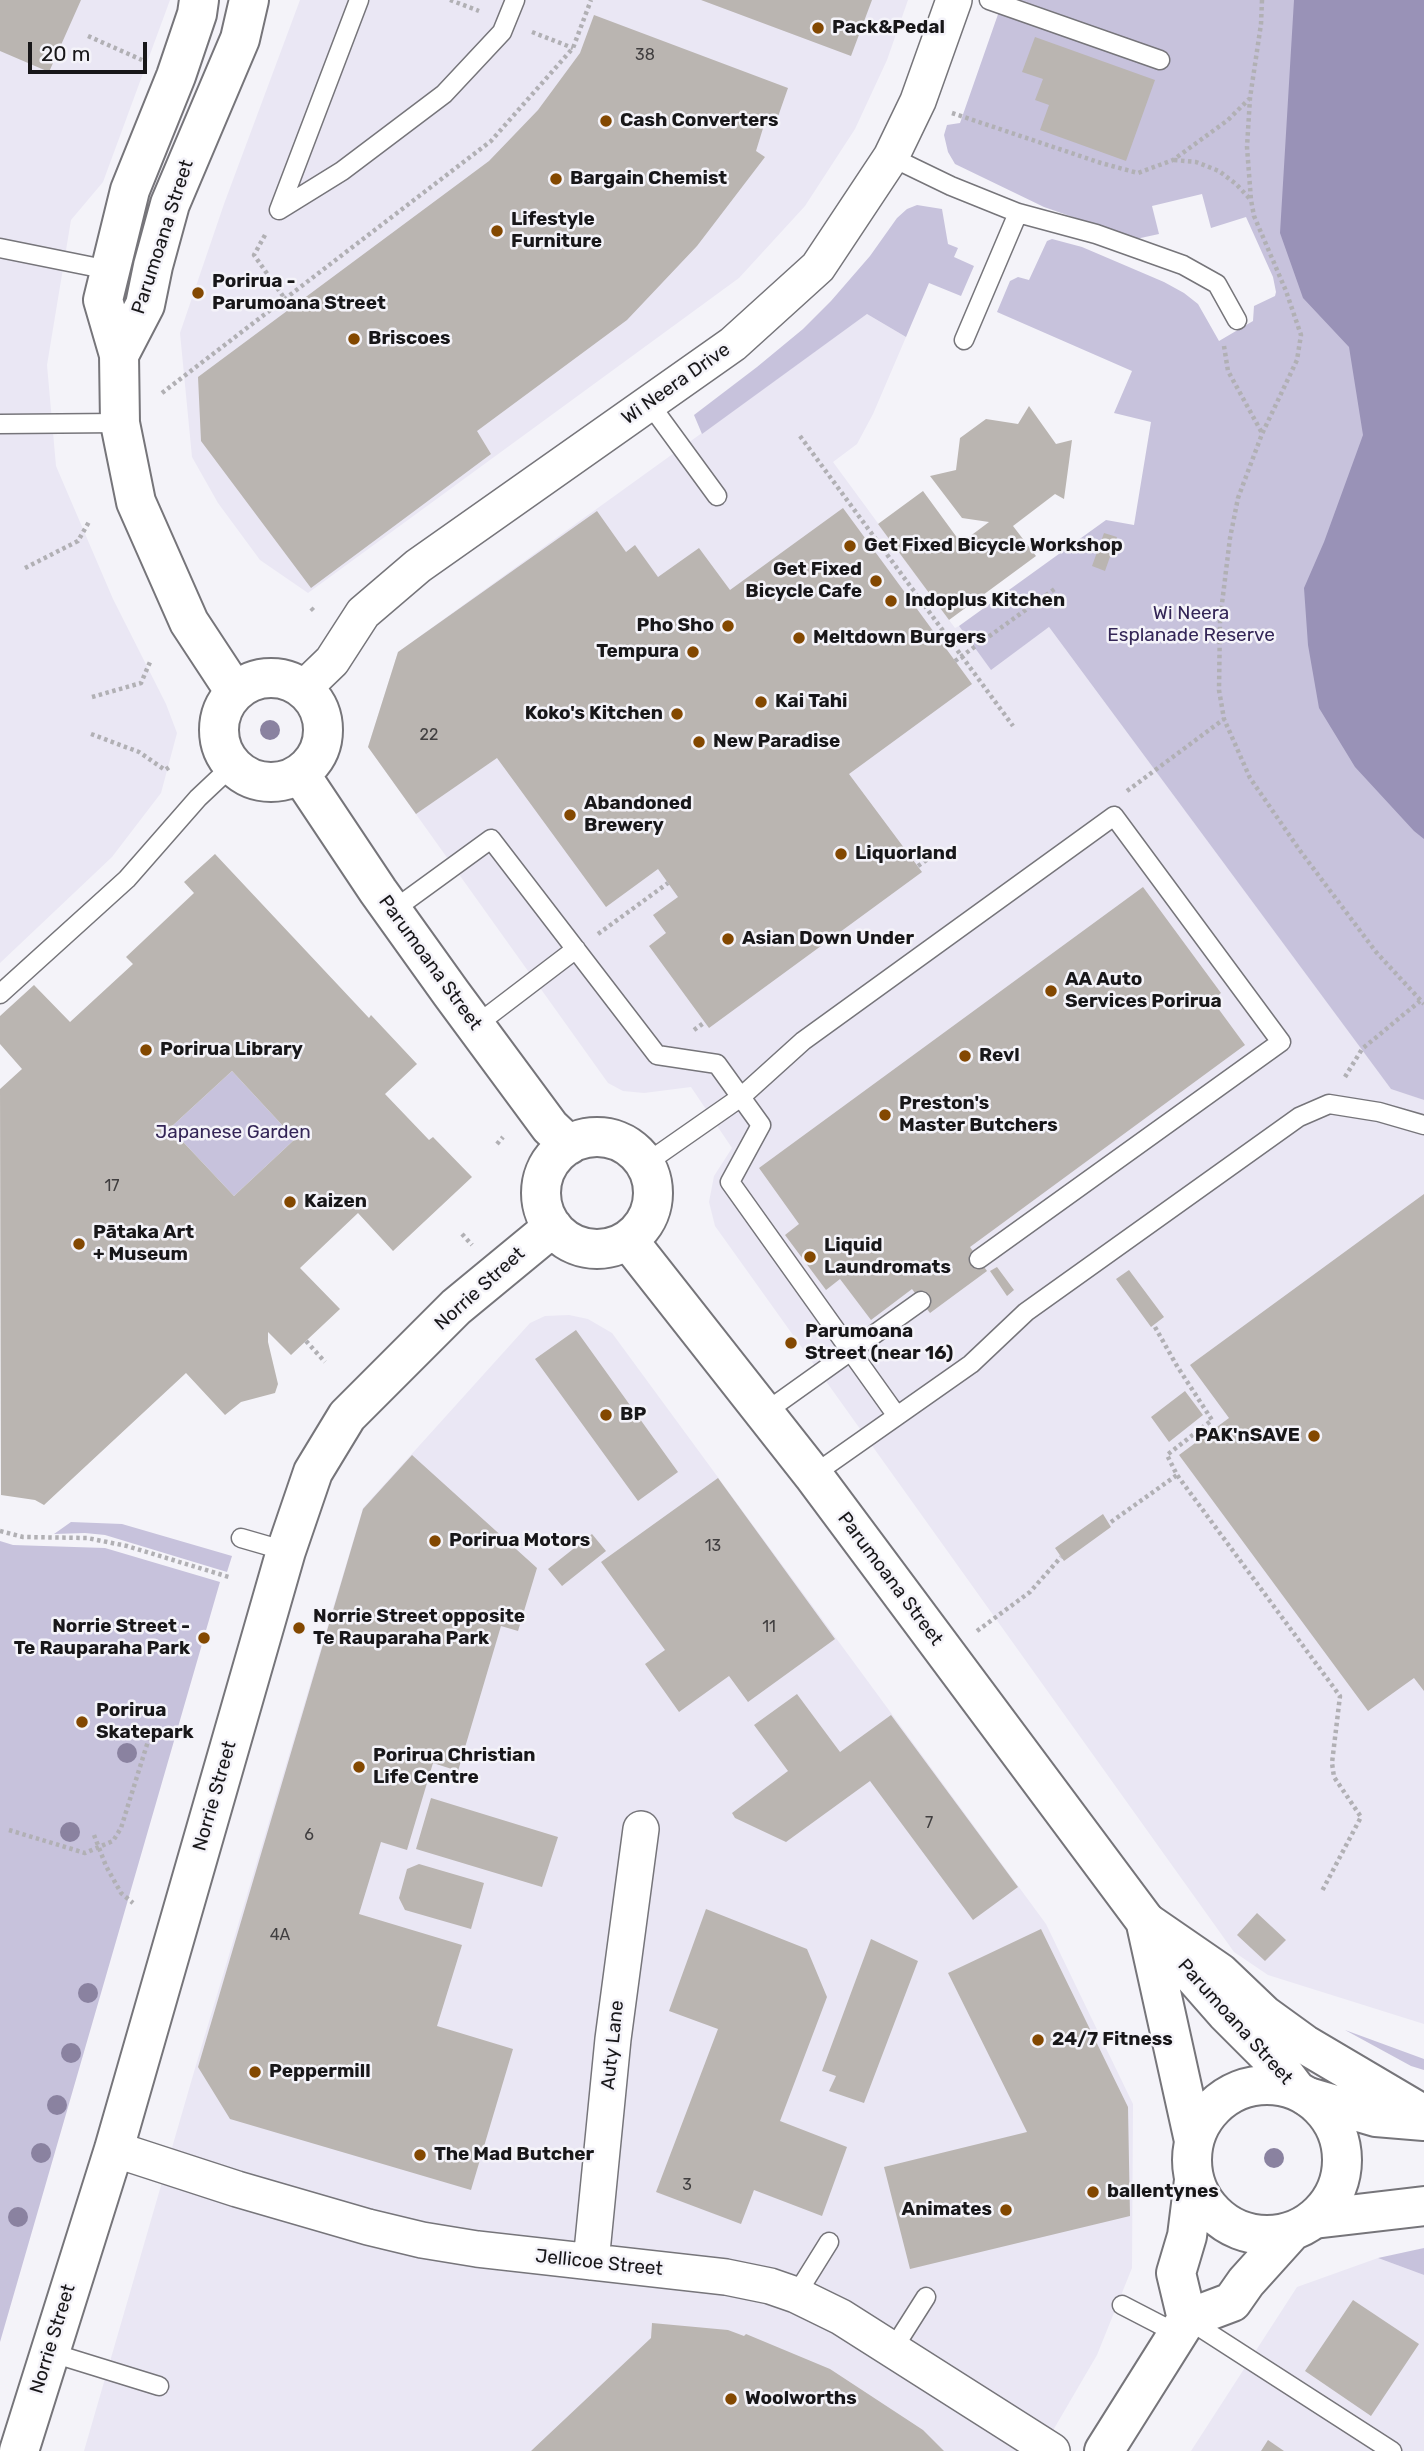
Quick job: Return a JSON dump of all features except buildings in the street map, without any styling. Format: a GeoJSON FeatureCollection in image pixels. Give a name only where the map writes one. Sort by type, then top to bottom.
{"type":"FeatureCollection","features":[{"type":"Feature","properties":{"kind":"main road","name":"Parumoana Street"},"geometry":{"type":"LineString","coordinates":[[199,0],[197,14],[176,76],[130,190],[103,300],[119,355],[120,423],[136,502],[188,622],[235,692]]}},
{"type":"Feature","properties":{"kind":"main road","name":"Parumoana Street"},"geometry":{"type":"LineString","coordinates":[[119,355],[145,305],[170,204],[240,39],[249,0]]}},
{"type":"Feature","properties":{"kind":"main road"},"geometry":{"type":"LineString","coordinates":[[263,679],[284,680],[303,689],[314,701],[321,715],[323,732],[313,763],[300,774],[282,782],[262,782],[244,775],[232,766],[222,748],[218,732],[221,714],[235,692],[244,685],[263,679]]}},
{"type":"Feature","properties":{"kind":"main road","name":"Parumoana Street"},"geometry":{"type":"LineString","coordinates":[[300,774],[392,911],[475,1026],[550,1127],[569,1144]]}},
{"type":"Feature","properties":{"kind":"main road"},"geometry":{"type":"LineString","coordinates":[[589,1138],[611,1139],[631,1148],[645,1164],[653,1184],[652,1205],[644,1225],[628,1240],[609,1248],[588,1248],[568,1241],[553,1227],[543,1208],[541,1187],[553,1158],[569,1144],[589,1138]]}},
{"type":"Feature","properties":{"kind":"main road","name":"Norrie Street"},"geometry":{"type":"LineString","coordinates":[[19,2451],[114,2149],[286,1551],[313,1472],[347,1416],[456,1307],[553,1227]]}},
{"type":"Feature","properties":{"kind":"main road","name":"Parumoana Street"},"geometry":{"type":"LineString","coordinates":[[628,1240],[813,1475],[1146,1922],[1226,2013],[1276,2062],[1303,2094]]}},
{"type":"Feature","properties":{"kind":"main road","name":"Parumoana Street"},"geometry":{"type":"LineString","coordinates":[[1146,1922],[1194,2141]]}},
{"type":"Feature","properties":{"kind":"main road"},"geometry":{"type":"LineString","coordinates":[[1146,1922],[1220,1973],[1264,2015],[1304,2044],[1424,2115]]}},
{"type":"Feature","properties":{"kind":"main road"},"geometry":{"type":"LineString","coordinates":[[1182,2327],[1176,2273],[1187,2236],[1194,2180],[1194,2141],[1208,2112],[1234,2092],[1265,2085],[1376,2117],[1424,2121]]}},
{"type":"Feature","properties":{"kind":"main road"},"geometry":{"type":"LineString","coordinates":[[1104,2451],[1182,2327],[1231,2302],[1332,2197],[1339,2184],[1342,2157],[1335,2129],[1328,2117],[1303,2094]]}},
{"type":"Feature","properties":{"kind":"main road"},"geometry":{"type":"LineString","coordinates":[[1194,2180],[1206,2204],[1226,2223],[1238,2230],[1265,2235],[1303,2225],[1424,2206]]}},
{"type":"Feature","properties":{"kind":"street","name":"Wi Neera Drive"},"geometry":{"type":"LineString","coordinates":[[303,689],[332,661],[363,613],[418,566],[733,344],[818,267],[891,157],[918,101],[954,0]]}},
{"type":"Feature","properties":{"kind":"street","name":"Auty Lane"},"geometry":{"type":"LineString","coordinates":[[591,2262],[613,2039],[640,1829]]}},
{"type":"Feature","properties":{"kind":"street","name":"Jellicoe Street"},"geometry":{"type":"LineString","coordinates":[[114,2149],[237,2189],[368,2227],[477,2249],[726,2277],[770,2286],[796,2295],[841,2317],[1052,2451]]}},
{"type":"Feature","properties":{"kind":"lane"},"geometry":{"type":"LineString","coordinates":[[359,0],[279,210],[342,171],[444,94],[502,32],[514,0]]}},
{"type":"Feature","properties":{"kind":"lane"},"geometry":{"type":"LineString","coordinates":[[989,0],[1160,60]]}},
{"type":"Feature","properties":{"kind":"lane"},"geometry":{"type":"LineString","coordinates":[[891,157],[951,186],[1018,213],[1096,234],[1183,265],[1217,284],[1237,320]]}},
{"type":"Feature","properties":{"kind":"lane"},"geometry":{"type":"LineString","coordinates":[[964,340],[1018,213]]}},
{"type":"Feature","properties":{"kind":"lane"},"geometry":{"type":"LineString","coordinates":[[0,248],[109,270]]}},
{"type":"Feature","properties":{"kind":"lane"},"geometry":{"type":"LineString","coordinates":[[649,403],[717,496]]}},
{"type":"Feature","properties":{"kind":"lane"},"geometry":{"type":"LineString","coordinates":[[0,424],[120,423]]}},
{"type":"Feature","properties":{"kind":"lane"},"geometry":{"type":"LineString","coordinates":[[0,994],[127,879],[198,798],[232,766]]}},
{"type":"Feature","properties":{"kind":"lane"},"geometry":{"type":"LineString","coordinates":[[645,1164],[741,1097],[803,1041],[1114,816],[1281,1042],[979,1259]]}},
{"type":"Feature","properties":{"kind":"lane"},"geometry":{"type":"LineString","coordinates":[[392,911],[491,839],[657,1055],[717,1064],[761,1125],[730,1182],[897,1416]]}},
{"type":"Feature","properties":{"kind":"lane"},"geometry":{"type":"LineString","coordinates":[[475,1026],[576,950]]}},
{"type":"Feature","properties":{"kind":"lane"},"geometry":{"type":"LineString","coordinates":[[813,1475],[971,1364],[1037,1305],[1299,1117],[1329,1104],[1379,1112],[1424,1125]]}},
{"type":"Feature","properties":{"kind":"lane"},"geometry":{"type":"LineString","coordinates":[[764,1413],[921,1301]]}},
{"type":"Feature","properties":{"kind":"lane"},"geometry":{"type":"LineString","coordinates":[[242,1538],[286,1551]]}},
{"type":"Feature","properties":{"kind":"lane"},"geometry":{"type":"LineString","coordinates":[[796,2295],[829,2242]]}},
{"type":"Feature","properties":{"kind":"lane"},"geometry":{"type":"LineString","coordinates":[[893,2349],[926,2297]]}},
{"type":"Feature","properties":{"kind":"lane"},"geometry":{"type":"LineString","coordinates":[[1122,2305],[1182,2327],[1392,2451]]}},
{"type":"Feature","properties":{"kind":"lane"},"geometry":{"type":"LineString","coordinates":[[49,2352],[159,2386]]}},
{"type":"Feature","properties":{"kind":"path"},"geometry":{"type":"LineString","coordinates":[[450,0],[486,14]]}},
{"type":"Feature","properties":{"kind":"path"},"geometry":{"type":"LineString","coordinates":[[162,393],[491,141],[572,48],[591,0]]}},
{"type":"Feature","properties":{"kind":"path"},"geometry":{"type":"LineString","coordinates":[[1262,0],[1247,147],[1251,200],[1254,216],[1286,291],[1301,335],[1297,360],[1262,434],[1238,498],[1220,620],[1219,690],[1224,719],[1250,778],[1293,841],[1376,952],[1422,1002],[1362,1049],[1329,1104]]}},
{"type":"Feature","properties":{"kind":"path"},"geometry":{"type":"LineString","coordinates":[[528,30],[572,48]]}},
{"type":"Feature","properties":{"kind":"path"},"geometry":{"type":"LineString","coordinates":[[88,36],[132,55]]}},
{"type":"Feature","properties":{"kind":"path"},"geometry":{"type":"LineString","coordinates":[[918,101],[1138,173],[1173,160],[1228,120],[1250,98]]}},
{"type":"Feature","properties":{"kind":"path"},"geometry":{"type":"LineString","coordinates":[[1173,160],[1196,162],[1219,171],[1251,200]]}},
{"type":"Feature","properties":{"kind":"path"},"geometry":{"type":"LineString","coordinates":[[254,255],[285,299]]}},
{"type":"Feature","properties":{"kind":"path"},"geometry":{"type":"LineString","coordinates":[[1223,338],[1228,371],[1262,434]]}},
{"type":"Feature","properties":{"kind":"path"},"geometry":{"type":"LineString","coordinates":[[800,436],[1013,726]]}},
{"type":"Feature","properties":{"kind":"path"},"geometry":{"type":"LineString","coordinates":[[25,568],[78,541],[90,520]]}},
{"type":"Feature","properties":{"kind":"path"},"geometry":{"type":"LineString","coordinates":[[955,661],[1056,588]]}},
{"type":"Feature","properties":{"kind":"path"},"geometry":{"type":"LineString","coordinates":[[92,697],[141,682],[150,662]]}},
{"type":"Feature","properties":{"kind":"path"},"geometry":{"type":"LineString","coordinates":[[1126,792],[1224,719]]}},
{"type":"Feature","properties":{"kind":"path"},"geometry":{"type":"LineString","coordinates":[[90,734],[139,752],[165,770],[171,766]]}},
{"type":"Feature","properties":{"kind":"path"},"geometry":{"type":"LineString","coordinates":[[918,866],[931,857]]}},
{"type":"Feature","properties":{"kind":"path"},"geometry":{"type":"LineString","coordinates":[[576,950],[668,883]]}},
{"type":"Feature","properties":{"kind":"path"},"geometry":{"type":"LineString","coordinates":[[497,1144],[503,1137]]}},
{"type":"Feature","properties":{"kind":"path"},"geometry":{"type":"LineString","coordinates":[[462,1234],[472,1246]]}},
{"type":"Feature","properties":{"kind":"path"},"geometry":{"type":"LineString","coordinates":[[1155,1327],[1212,1420],[1167,1455],[1177,1475],[1340,1696],[1332,1763],[1334,1777],[1361,1817],[1321,1893]]}},
{"type":"Feature","properties":{"kind":"path"},"geometry":{"type":"LineString","coordinates":[[306,1341],[325,1362]]}},
{"type":"Feature","properties":{"kind":"path"},"geometry":{"type":"LineString","coordinates":[[1111,1522],[1177,1475]]}},
{"type":"Feature","properties":{"kind":"path"},"geometry":{"type":"LineString","coordinates":[[0,1531],[23,1537],[101,1540],[229,1577]]}},
{"type":"Feature","properties":{"kind":"path"},"geometry":{"type":"LineString","coordinates":[[976,1632],[1030,1592],[1061,1557]]}},
{"type":"Feature","properties":{"kind":"path"},"geometry":{"type":"LineString","coordinates":[[9,1830],[85,1853],[113,1841],[121,1828],[149,1738]]}},
{"type":"Feature","properties":{"kind":"path"},"geometry":{"type":"LineString","coordinates":[[94,1835],[121,1893],[133,1903]]}},
{"type":"Feature","properties":{"kind":"shaded area"},"geometry":{"type":"Polygon","coordinates":[[[0,0],[170,0],[103,182],[71,220],[47,365],[56,466],[113,599],[166,704],[177,733],[161,793],[112,857],[0,963],[0,0]]]}},
{"type":"Feature","properties":{"kind":"shaded area"},"geometry":{"type":"Polygon","coordinates":[[[300,0],[908,0],[887,60],[855,129],[805,206],[739,278],[308,593],[260,560],[218,503],[192,457],[180,333],[224,204],[300,0]]]}},
{"type":"Feature","properties":{"kind":"shaded area"},"geometry":{"type":"Polygon","coordinates":[[[1294,0],[1424,0],[1424,839],[1355,767],[1319,708],[1308,645],[1304,588],[1324,542],[1363,435],[1349,347],[1303,298],[1280,233],[1294,0]]]}},
{"type":"Feature","properties":{"kind":"shaded area"},"geometry":{"type":"Polygon","coordinates":[[[867,314],[906,337],[857,444],[833,462],[955,628],[959,626],[991,669],[1049,627],[1391,1088],[1424,1100],[1424,2024],[1268,1975],[1234,1952],[715,1226],[709,1202],[714,1176],[732,1148],[691,1087],[644,1093],[623,1091],[608,1083],[368,747],[398,652],[867,314]]]}},
{"type":"Feature","properties":{"kind":"shaded area"},"geometry":{"type":"Polygon","coordinates":[[[569,1315],[588,1319],[612,1333],[1046,1924],[1133,2104],[1132,2268],[1097,2355],[1041,2451],[84,2451],[196,2065],[363,1508],[530,1323],[545,1316],[569,1315]]]}},
{"type":"Feature","properties":{"kind":"shaded area"},"geometry":{"type":"Polygon","coordinates":[[[1378,2258],[1424,2275],[1424,2451],[1191,2451],[1297,2287],[1378,2258]]]}},
{"type":"Feature","properties":{"kind":"green space","name":"Wi Neera Esplanade Reserve"},"geometry":{"type":"Polygon","coordinates":[[[1003,0],[1424,0],[1424,1100],[1391,1089],[1049,627],[991,670],[959,626],[1106,520],[1134,525],[1151,422],[1114,413],[1132,371],[997,312],[1010,281],[1018,277],[1029,280],[1047,241],[1052,239],[1082,247],[1184,293],[1198,304],[1219,341],[1253,321],[1254,306],[1275,296],[1276,292],[1273,277],[1246,217],[1211,228],[1202,194],[1152,206],[1159,234],[1136,239],[1044,207],[955,164],[948,152],[944,135],[947,125],[960,123],[1003,0]]]}},
{"type":"Feature","properties":{"kind":"green space"},"geometry":{"type":"Polygon","coordinates":[[[917,205],[942,209],[948,244],[958,248],[954,257],[974,266],[961,296],[929,283],[906,337],[867,314],[702,434],[694,415],[803,329],[870,256],[897,218],[917,205]]]}},
{"type":"Feature","properties":{"kind":"green space","name":"Japanese Garden"},"geometry":{"type":"Polygon","coordinates":[[[232,1071],[295,1139],[234,1196],[170,1128],[232,1071]]]}},
{"type":"Feature","properties":{"kind":"green space"},"geometry":{"type":"Polygon","coordinates":[[[71,1522],[122,1524],[232,1556],[227,1572],[105,1535],[54,1534],[71,1522]]]}},
{"type":"Feature","properties":{"kind":"green space"},"geometry":{"type":"Polygon","coordinates":[[[0,1541],[13,1545],[105,1548],[220,1582],[0,2342],[0,1541]]]}},
{"type":"Feature","properties":{"kind":"green space"},"geometry":{"type":"Polygon","coordinates":[[[1345,2030],[1424,2059],[1424,2070],[1411,2066],[1345,2030]]]}},
{"type":"Feature","properties":{"kind":"green space"},"geometry":{"type":"Polygon","coordinates":[[[1424,2248],[1424,2275],[1378,2258],[1424,2248]]]}},
{"type":"Feature","properties":{"kind":"place","name":"Pack&Pedal"},"geometry":{"type":"Point","coordinates":[818,28]}},
{"type":"Feature","properties":{"kind":"place","name":"Cash Converters"},"geometry":{"type":"Point","coordinates":[606,121]}},
{"type":"Feature","properties":{"kind":"place","name":"Bargain Chemist"},"geometry":{"type":"Point","coordinates":[556,179]}},
{"type":"Feature","properties":{"kind":"place","name":"Lifestyle Furniture"},"geometry":{"type":"Point","coordinates":[497,231]}},
{"type":"Feature","properties":{"kind":"place","name":"Porirua - Parumoana Street"},"geometry":{"type":"Point","coordinates":[198,293]}},
{"type":"Feature","properties":{"kind":"place","name":"Briscoes"},"geometry":{"type":"Point","coordinates":[354,339]}},
{"type":"Feature","properties":{"kind":"place","name":"Get Fixed Bicycle Workshop"},"geometry":{"type":"Point","coordinates":[850,546]}},
{"type":"Feature","properties":{"kind":"place","name":"Get Fixed Bicycle Cafe"},"geometry":{"type":"Point","coordinates":[876,581]}},
{"type":"Feature","properties":{"kind":"place","name":"Indoplus Kitchen"},"geometry":{"type":"Point","coordinates":[891,601]}},
{"type":"Feature","properties":{"kind":"place","name":"Pho Sho"},"geometry":{"type":"Point","coordinates":[728,626]}},
{"type":"Feature","properties":{"kind":"place","name":"Meltdown Burgers"},"geometry":{"type":"Point","coordinates":[799,638]}},
{"type":"Feature","properties":{"kind":"place","name":"Tempura"},"geometry":{"type":"Point","coordinates":[693,652]}},
{"type":"Feature","properties":{"kind":"place","name":"Kai Tahi"},"geometry":{"type":"Point","coordinates":[761,702]}},
{"type":"Feature","properties":{"kind":"place","name":"Koko's Kitchen"},"geometry":{"type":"Point","coordinates":[677,714]}},
{"type":"Feature","properties":{"kind":"place","name":"New Paradise"},"geometry":{"type":"Point","coordinates":[699,742]}},
{"type":"Feature","properties":{"kind":"place","name":"Abandoned Brewery"},"geometry":{"type":"Point","coordinates":[570,815]}},
{"type":"Feature","properties":{"kind":"place","name":"Liquorland"},"geometry":{"type":"Point","coordinates":[841,854]}},
{"type":"Feature","properties":{"kind":"place","name":"Asian Down Under"},"geometry":{"type":"Point","coordinates":[728,939]}},
{"type":"Feature","properties":{"kind":"place","name":"AA Auto Services Porirua"},"geometry":{"type":"Point","coordinates":[1051,991]}},
{"type":"Feature","properties":{"kind":"place","name":"Porirua Library"},"geometry":{"type":"Point","coordinates":[146,1050]}},
{"type":"Feature","properties":{"kind":"place","name":"Revl"},"geometry":{"type":"Point","coordinates":[965,1056]}},
{"type":"Feature","properties":{"kind":"place","name":"Preston's Master Butchers"},"geometry":{"type":"Point","coordinates":[885,1115]}},
{"type":"Feature","properties":{"kind":"place","name":"Kaizen"},"geometry":{"type":"Point","coordinates":[290,1202]}},
{"type":"Feature","properties":{"kind":"place","name":"Pātaka Art + Museum"},"geometry":{"type":"Point","coordinates":[79,1244]}},
{"type":"Feature","properties":{"kind":"place","name":"Liquid Laundromats"},"geometry":{"type":"Point","coordinates":[810,1257]}},
{"type":"Feature","properties":{"kind":"place","name":"Parumoana Street (near 16)"},"geometry":{"type":"Point","coordinates":[791,1343]}},
{"type":"Feature","properties":{"kind":"place","name":"BP"},"geometry":{"type":"Point","coordinates":[606,1415]}},
{"type":"Feature","properties":{"kind":"place","name":"PAK'nSAVE"},"geometry":{"type":"Point","coordinates":[1314,1436]}},
{"type":"Feature","properties":{"kind":"place","name":"Porirua Motors"},"geometry":{"type":"Point","coordinates":[435,1541]}},
{"type":"Feature","properties":{"kind":"place","name":"Norrie Street opposite Te Rauparaha Park"},"geometry":{"type":"Point","coordinates":[299,1628]}},
{"type":"Feature","properties":{"kind":"place","name":"Norrie Street - Te Rauparaha Park"},"geometry":{"type":"Point","coordinates":[204,1638]}},
{"type":"Feature","properties":{"kind":"place","name":"Porirua Skatepark"},"geometry":{"type":"Point","coordinates":[82,1722]}},
{"type":"Feature","properties":{"kind":"place","name":"Porirua Christian Life Centre"},"geometry":{"type":"Point","coordinates":[359,1767]}},
{"type":"Feature","properties":{"kind":"place","name":"24/7 Fitness"},"geometry":{"type":"Point","coordinates":[1038,2040]}},
{"type":"Feature","properties":{"kind":"place","name":"Peppermill"},"geometry":{"type":"Point","coordinates":[255,2072]}},
{"type":"Feature","properties":{"kind":"place","name":"The Mad Butcher"},"geometry":{"type":"Point","coordinates":[420,2155]}},
{"type":"Feature","properties":{"kind":"place","name":"ballentynes"},"geometry":{"type":"Point","coordinates":[1093,2192]}},
{"type":"Feature","properties":{"kind":"place","name":"Animates"},"geometry":{"type":"Point","coordinates":[1006,2210]}},
{"type":"Feature","properties":{"kind":"place","name":"Woolworths"},"geometry":{"type":"Point","coordinates":[731,2399]}}]}
